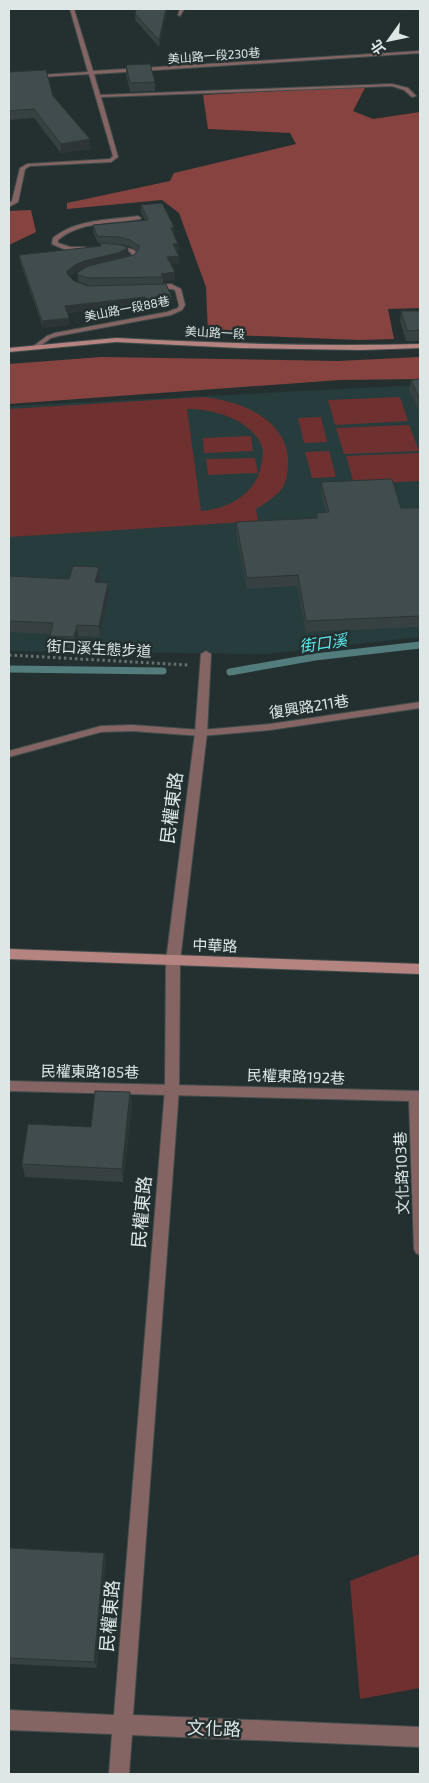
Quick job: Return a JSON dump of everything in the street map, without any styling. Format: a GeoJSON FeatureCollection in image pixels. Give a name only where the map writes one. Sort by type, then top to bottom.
{"type":"FeatureCollection","features":[{"type":"Feature","properties":{"kind":"street","name":"美山路一段"},"geometry":{"type":"LineString","coordinates":[[9,350],[116,340],[240,346],[361,348],[420,346]]}},
{"type":"Feature","properties":{"kind":"street","name":"民權東路"},"geometry":{"type":"LineString","coordinates":[[119,1774],[121,1726],[172,1089],[173,961],[201,733],[206,654]]}},
{"type":"Feature","properties":{"kind":"street","name":"中華路"},"geometry":{"type":"LineString","coordinates":[[9,954],[420,969]]}},
{"type":"Feature","properties":{"kind":"street","name":"文化路"},"geometry":{"type":"LineString","coordinates":[[9,1720],[420,1737]]}},
{"type":"Feature","properties":{"kind":"lane"},"geometry":{"type":"LineString","coordinates":[[9,205],[15,202],[23,168],[29,165],[112,160],[116,156],[93,73],[72,9]]}},
{"type":"Feature","properties":{"kind":"lane"},"geometry":{"type":"LineString","coordinates":[[180,15],[182,9]]}},
{"type":"Feature","properties":{"kind":"lane","name":"美山路一段230巷"},"geometry":{"type":"LineString","coordinates":[[9,78],[420,52]]}},
{"type":"Feature","properties":{"kind":"lane"},"geometry":{"type":"LineString","coordinates":[[99,96],[392,85],[406,89],[414,96]]}},
{"type":"Feature","properties":{"kind":"lane"},"geometry":{"type":"LineString","coordinates":[[97,248],[66,249],[54,242],[58,236],[81,227],[138,218]]}},
{"type":"Feature","properties":{"kind":"lane"},"geometry":{"type":"LineString","coordinates":[[112,247],[125,248],[135,255],[132,260],[117,264]]}},
{"type":"Feature","properties":{"kind":"lane","name":"美山路一段88巷"},"geometry":{"type":"LineString","coordinates":[[34,348],[49,337],[57,334],[169,314],[180,309],[182,305],[178,289],[175,287],[144,287]]}},
{"type":"Feature","properties":{"kind":"lane","name":"復興路211巷"},"geometry":{"type":"LineString","coordinates":[[9,754],[100,729],[132,728],[201,733],[270,728],[420,704]]}},
{"type":"Feature","properties":{"kind":"lane","name":"民權東路185巷"},"geometry":{"type":"LineString","coordinates":[[9,1086],[172,1089]]}},
{"type":"Feature","properties":{"kind":"lane","name":"民權東路192巷"},"geometry":{"type":"LineString","coordinates":[[172,1089],[418,1096]]}},
{"type":"Feature","properties":{"kind":"lane","name":"文化路103巷"},"geometry":{"type":"LineString","coordinates":[[418,1096],[420,1249]]}},
{"type":"Feature","properties":{"kind":"path","name":"街口溪生態步道"},"geometry":{"type":"LineString","coordinates":[[9,656],[189,665]]}},
{"type":"Feature","properties":{"kind":"shaded area"},"geometry":{"type":"Polygon","coordinates":[[[366,86],[353,111],[373,119],[420,112],[420,308],[388,309],[394,339],[359,340],[208,334],[206,287],[179,213],[162,200],[67,209],[67,203],[170,181],[174,173],[296,144],[290,133],[208,129],[203,95],[366,86]]]}},
{"type":"Feature","properties":{"kind":"shaded area"},"geometry":{"type":"Polygon","coordinates":[[[31,210],[36,232],[9,245],[9,211],[31,210]]]}},
{"type":"Feature","properties":{"kind":"shaded area"},"geometry":{"type":"Polygon","coordinates":[[[101,357],[338,361],[420,357],[420,379],[340,380],[9,404],[9,364],[101,357]]]}},
{"type":"Feature","properties":{"kind":"shaded area"},"geometry":{"type":"Polygon","coordinates":[[[420,385],[420,637],[266,654],[9,651],[9,406],[420,385]]]}},
{"type":"Feature","properties":{"kind":"shaded area"},"geometry":{"type":"Polygon","coordinates":[[[203,397],[217,399],[246,408],[260,415],[271,424],[281,435],[286,449],[288,471],[279,493],[256,509],[258,521],[9,537],[9,409],[203,397]],[[187,409],[201,511],[211,510],[231,503],[247,492],[258,476],[263,451],[257,438],[241,423],[219,413],[187,409]]]}},
{"type":"Feature","properties":{"kind":"shaded area"},"geometry":{"type":"Polygon","coordinates":[[[400,397],[408,421],[335,425],[328,400],[400,397]]]}},
{"type":"Feature","properties":{"kind":"shaded area"},"geometry":{"type":"Polygon","coordinates":[[[321,417],[327,442],[304,443],[298,418],[321,417]]]}},
{"type":"Feature","properties":{"kind":"shaded area"},"geometry":{"type":"Polygon","coordinates":[[[409,425],[419,451],[344,454],[336,428],[409,425]]]}},
{"type":"Feature","properties":{"kind":"shaded area"},"geometry":{"type":"Polygon","coordinates":[[[251,436],[253,451],[204,453],[203,438],[251,436]]]}},
{"type":"Feature","properties":{"kind":"shaded area"},"geometry":{"type":"Polygon","coordinates":[[[329,451],[336,477],[312,478],[305,452],[329,451]]]}},
{"type":"Feature","properties":{"kind":"shaded area"},"geometry":{"type":"Polygon","coordinates":[[[420,453],[420,481],[354,484],[346,456],[420,453]]]}},
{"type":"Feature","properties":{"kind":"shaded area"},"geometry":{"type":"Polygon","coordinates":[[[255,458],[258,473],[208,475],[206,459],[255,458]]]}},
{"type":"Feature","properties":{"kind":"shaded area"},"geometry":{"type":"Polygon","coordinates":[[[420,1554],[420,1688],[360,1699],[350,1581],[420,1554]]]}},
{"type":"Feature","properties":{"kind":"building"},"geometry":{"type":"Polygon","coordinates":[[[136,9],[166,9],[159,40],[135,14],[136,9]]]}},
{"type":"Feature","properties":{"kind":"building"},"geometry":{"type":"Polygon","coordinates":[[[150,64],[155,82],[130,83],[126,65],[150,64]]]}},
{"type":"Feature","properties":{"kind":"building"},"geometry":{"type":"Polygon","coordinates":[[[46,70],[53,96],[90,139],[61,144],[34,109],[9,111],[9,72],[46,70]]]}},
{"type":"Feature","properties":{"kind":"building"},"geometry":{"type":"Polygon","coordinates":[[[162,203],[174,227],[171,228],[178,244],[173,244],[179,256],[167,257],[175,272],[161,274],[163,277],[89,278],[78,275],[77,273],[88,266],[134,255],[139,249],[139,246],[130,240],[120,237],[97,236],[93,225],[148,220],[141,205],[162,203]]]}},
{"type":"Feature","properties":{"kind":"building"},"geometry":{"type":"Polygon","coordinates":[[[100,243],[122,245],[128,248],[118,253],[75,265],[67,271],[67,274],[74,281],[88,286],[166,284],[172,298],[147,300],[145,297],[65,306],[69,318],[42,321],[19,255],[101,246],[100,243]]]}},
{"type":"Feature","properties":{"kind":"building"},"geometry":{"type":"Polygon","coordinates":[[[401,311],[420,311],[420,330],[407,331],[401,311]]]}},
{"type":"Feature","properties":{"kind":"building"},"geometry":{"type":"Polygon","coordinates":[[[420,379],[420,400],[411,380],[420,379]]]}},
{"type":"Feature","properties":{"kind":"building"},"geometry":{"type":"Polygon","coordinates":[[[392,479],[401,508],[420,508],[420,616],[306,621],[298,575],[247,578],[236,522],[318,518],[316,513],[329,512],[321,482],[392,479]]]}},
{"type":"Feature","properties":{"kind":"building"},"geometry":{"type":"Polygon","coordinates":[[[73,566],[99,567],[95,582],[108,583],[99,626],[77,625],[74,637],[50,636],[53,623],[9,621],[9,576],[69,579],[73,566]]]}},
{"type":"Feature","properties":{"kind":"building"},"geometry":{"type":"Polygon","coordinates":[[[95,1091],[130,1092],[122,1169],[22,1164],[28,1124],[91,1127],[95,1091]]]}},
{"type":"Feature","properties":{"kind":"building"},"geometry":{"type":"Polygon","coordinates":[[[9,1548],[104,1553],[94,1662],[9,1658],[9,1548]]]}},
{"type":"Feature","properties":{"kind":"waterway","name":"街口溪"},"geometry":{"type":"LineString","coordinates":[[230,672],[315,657],[420,645]]}},
{"type":"Feature","properties":{"kind":"waterway","name":"街口溪"},"geometry":{"type":"LineString","coordinates":[[9,669],[163,671]]}}]}
